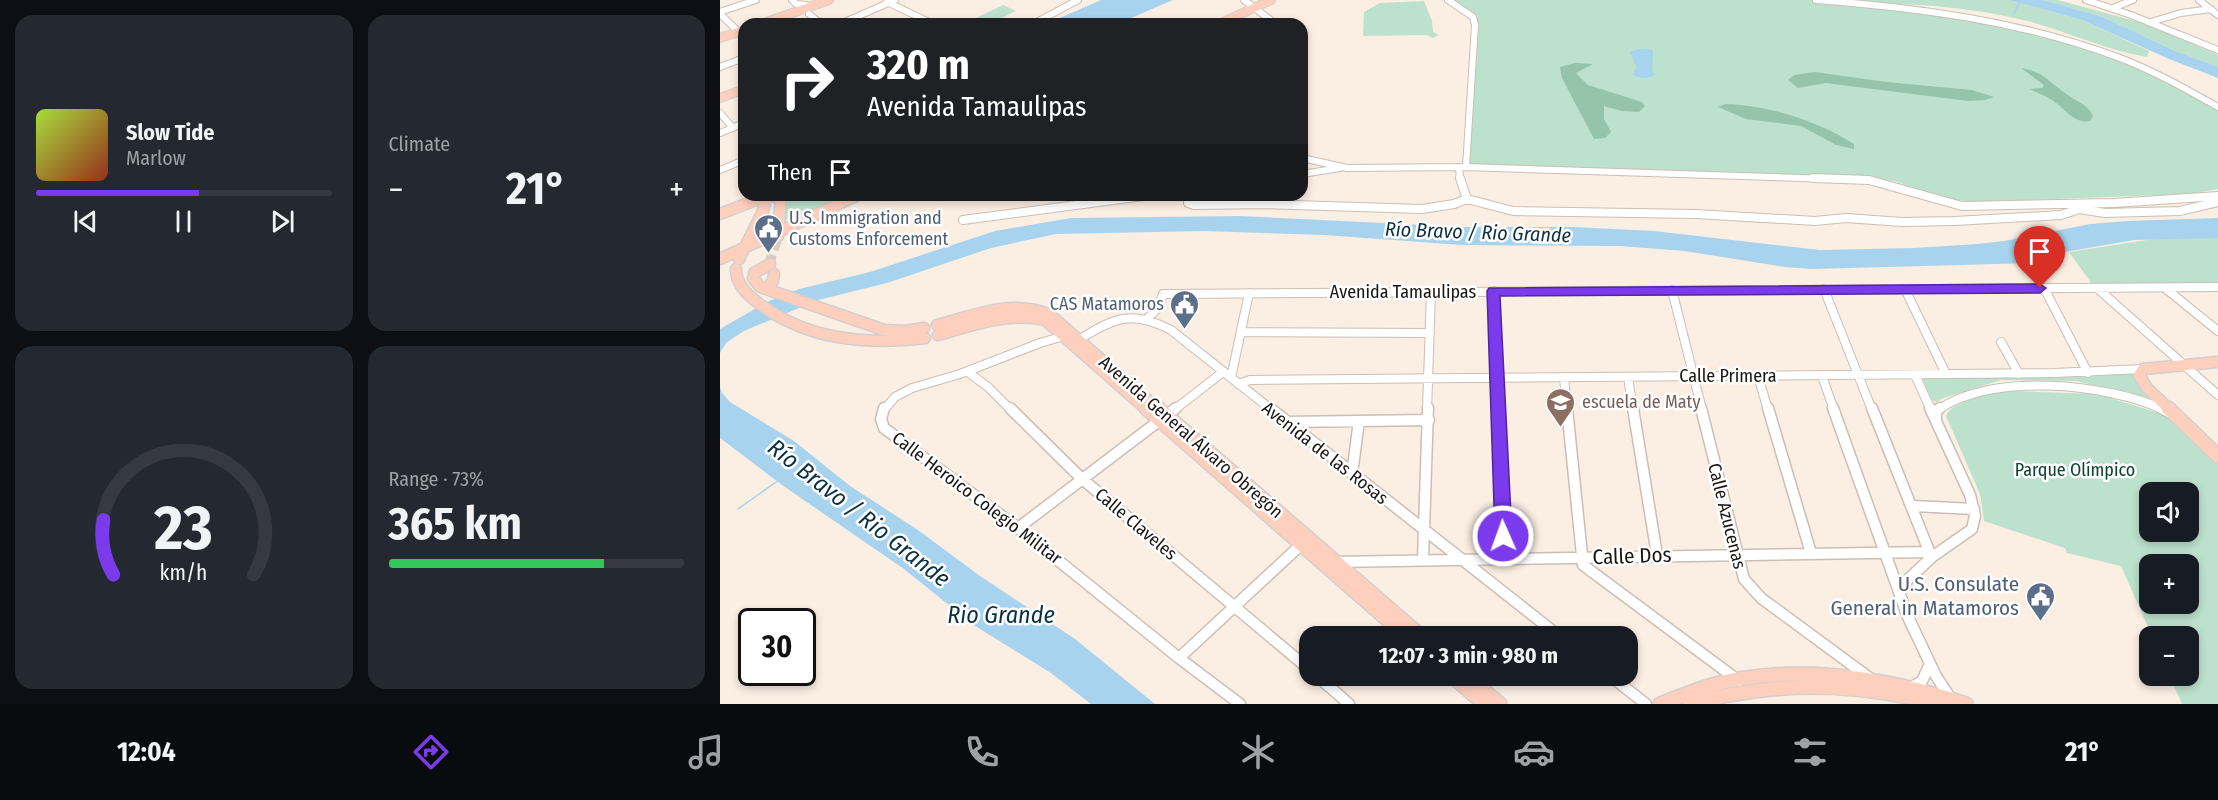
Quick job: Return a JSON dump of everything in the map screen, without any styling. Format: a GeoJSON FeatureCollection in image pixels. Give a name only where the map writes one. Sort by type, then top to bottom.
{"type":"FeatureCollection","features":[{"type":"Feature","properties":{"kind":"main road"},"geometry":{"type":"LineString","coordinates":[[777,18],[829,0]]}},
{"type":"Feature","properties":{"kind":"main road"},"geometry":{"type":"LineString","coordinates":[[1240,18],[1271,0]]}},
{"type":"Feature","properties":{"kind":"main road"},"geometry":{"type":"LineString","coordinates":[[1234,18],[1280,0]]}},
{"type":"Feature","properties":{"kind":"main road"},"geometry":{"type":"LineString","coordinates":[[797,18],[807,7]]}},
{"type":"Feature","properties":{"kind":"main road"},"geometry":{"type":"LineString","coordinates":[[720,38],[738,34]]}},
{"type":"Feature","properties":{"kind":"main road"},"geometry":{"type":"LineString","coordinates":[[720,98],[738,91]]}},
{"type":"Feature","properties":{"kind":"main road"},"geometry":{"type":"LineString","coordinates":[[720,214],[754,201]]}},
{"type":"Feature","properties":{"kind":"main road"},"geometry":{"type":"LineString","coordinates":[[765,201],[755,229],[743,248],[736,279],[774,316],[794,325],[853,339],[896,342],[925,333],[896,332],[756,285],[765,272],[768,288]]}},
{"type":"Feature","properties":{"kind":"main road"},"geometry":{"type":"LineString","coordinates":[[777,235],[780,201]]}},
{"type":"Feature","properties":{"kind":"main road"},"geometry":{"type":"LineString","coordinates":[[720,259],[777,235],[844,201]]}},
{"type":"Feature","properties":{"kind":"main road","name":"Avenida General Álvaro Obregón"},"geometry":{"type":"LineString","coordinates":[[1106,367],[1080,339],[1049,314],[1024,306],[995,308],[937,330],[1014,316],[1045,320],[1106,367],[1304,541],[1395,626]]}},
{"type":"Feature","properties":{"kind":"main road","name":"Calle Primera"},"geometry":{"type":"LineString","coordinates":[[2143,369],[2218,362]]}},
{"type":"Feature","properties":{"kind":"main road"},"geometry":{"type":"LineString","coordinates":[[2143,369],[2139,375],[2141,381],[2218,456]]}},
{"type":"Feature","properties":{"kind":"main road","name":"Avenida General Álvaro Obregón"},"geometry":{"type":"LineString","coordinates":[[1304,541],[1335,562],[1409,626]]}},
{"type":"Feature","properties":{"kind":"main road"},"geometry":{"type":"LineString","coordinates":[[1660,704],[1679,696],[1800,675],[1874,681],[1892,689],[1947,702],[1966,704]]}},
{"type":"Feature","properties":{"kind":"main road"},"geometry":{"type":"LineString","coordinates":[[1690,704],[1741,685],[1910,688],[1947,702]]}},
{"type":"Feature","properties":{"kind":"main road"},"geometry":{"type":"LineString","coordinates":[[1464,686],[1484,704]]}},
{"type":"Feature","properties":{"kind":"main road"},"geometry":{"type":"LineString","coordinates":[[1479,686],[1500,704]]}},
{"type":"Feature","properties":{"kind":"street"},"geometry":{"type":"LineString","coordinates":[[738,29],[720,13],[756,0]]}},
{"type":"Feature","properties":{"kind":"street"},"geometry":{"type":"LineString","coordinates":[[792,0],[796,4],[807,7]]}},
{"type":"Feature","properties":{"kind":"street"},"geometry":{"type":"LineString","coordinates":[[853,18],[895,0]]}},
{"type":"Feature","properties":{"kind":"street"},"geometry":{"type":"LineString","coordinates":[[1044,18],[1078,0]]}},
{"type":"Feature","properties":{"kind":"street"},"geometry":{"type":"LineString","coordinates":[[1244,0],[1268,18]]}},
{"type":"Feature","properties":{"kind":"street"},"geometry":{"type":"LineString","coordinates":[[1448,0],[1473,17],[1475,25],[1461,184],[1467,200]]}},
{"type":"Feature","properties":{"kind":"street"},"geometry":{"type":"LineString","coordinates":[[1816,0],[1947,13],[2004,22],[2051,33],[2130,62],[2185,87],[2218,107]]}},
{"type":"Feature","properties":{"kind":"street"},"geometry":{"type":"LineString","coordinates":[[2086,0],[2151,22],[2218,50]]}},
{"type":"Feature","properties":{"kind":"street"},"geometry":{"type":"LineString","coordinates":[[2113,8],[2133,0]]}},
{"type":"Feature","properties":{"kind":"street"},"geometry":{"type":"LineString","coordinates":[[2199,0],[2218,15]]}},
{"type":"Feature","properties":{"kind":"street"},"geometry":{"type":"LineString","coordinates":[[886,2],[921,18]]}},
{"type":"Feature","properties":{"kind":"street"},"geometry":{"type":"LineString","coordinates":[[2151,22],[2181,13],[2211,9]]}},
{"type":"Feature","properties":{"kind":"street"},"geometry":{"type":"LineString","coordinates":[[720,67],[738,60]]}},
{"type":"Feature","properties":{"kind":"street"},"geometry":{"type":"LineString","coordinates":[[720,113],[733,128]]}},
{"type":"Feature","properties":{"kind":"street"},"geometry":{"type":"LineString","coordinates":[[720,133],[738,126]]}},
{"type":"Feature","properties":{"kind":"street"},"geometry":{"type":"LineString","coordinates":[[1308,159],[1347,168]]}},
{"type":"Feature","properties":{"kind":"street"},"geometry":{"type":"LineString","coordinates":[[720,170],[738,162]]}},
{"type":"Feature","properties":{"kind":"street"},"geometry":{"type":"LineString","coordinates":[[1308,173],[1347,168],[1463,167],[1869,180],[1962,206],[2114,203],[2218,196]]}},
{"type":"Feature","properties":{"kind":"street"},"geometry":{"type":"LineString","coordinates":[[1188,201],[1194,205],[1265,204],[1422,209],[1467,200],[1513,211],[1696,214],[1767,220],[1815,221],[1846,218],[1902,222],[2040,217],[2061,215],[2079,209],[2105,213],[2180,211],[2218,202]]}},
{"type":"Feature","properties":{"kind":"street"},"geometry":{"type":"LineString","coordinates":[[963,220],[1106,201]]}},
{"type":"Feature","properties":{"kind":"street"},"geometry":{"type":"LineString","coordinates":[[2164,287],[2218,331]]}},
{"type":"Feature","properties":{"kind":"street","name":"Avenida Tamaulipas"},"geometry":{"type":"LineString","coordinates":[[1147,319],[1158,308],[1163,294],[2218,287]]}},
{"type":"Feature","properties":{"kind":"street"},"geometry":{"type":"LineString","coordinates":[[2044,288],[2088,372]]}},
{"type":"Feature","properties":{"kind":"street"},"geometry":{"type":"LineString","coordinates":[[2097,288],[2218,395]]}},
{"type":"Feature","properties":{"kind":"street"},"geometry":{"type":"LineString","coordinates":[[1824,289],[1913,506],[1930,555]]}},
{"type":"Feature","properties":{"kind":"street"},"geometry":{"type":"LineString","coordinates":[[1905,289],[1946,374]]}},
{"type":"Feature","properties":{"kind":"street","name":"Calle Azucenas"},"geometry":{"type":"LineString","coordinates":[[1672,290],[1744,579],[1761,598],[1874,681]]}},
{"type":"Feature","properties":{"kind":"street"},"geometry":{"type":"LineString","coordinates":[[1494,291],[1504,559]]}},
{"type":"Feature","properties":{"kind":"street"},"geometry":{"type":"LineString","coordinates":[[1423,560],[1429,420],[1431,292]]}},
{"type":"Feature","properties":{"kind":"street"},"geometry":{"type":"LineString","coordinates":[[1018,528],[1162,417],[1230,378],[1249,293]]}},
{"type":"Feature","properties":{"kind":"street","name":"Avenida de las Rosas"},"geometry":{"type":"LineString","coordinates":[[1080,339],[1113,319],[1135,317],[1147,319],[1172,330],[1546,626]]}},
{"type":"Feature","properties":{"kind":"street"},"geometry":{"type":"LineString","coordinates":[[1240,332],[1430,333]]}},
{"type":"Feature","properties":{"kind":"street","name":"Calle Heroico Colegio Militar"},"geometry":{"type":"LineString","coordinates":[[1064,336],[896,397],[881,414],[880,422],[884,428],[1018,528],[1179,658],[1240,704]]}},
{"type":"Feature","properties":{"kind":"street"},"geometry":{"type":"LineString","coordinates":[[2001,342],[2019,374]]}},
{"type":"Feature","properties":{"kind":"street","name":"Calle Primera"},"geometry":{"type":"LineString","coordinates":[[1230,378],[1250,380],[1822,376],[2019,374],[2143,369]]}},
{"type":"Feature","properties":{"kind":"street","name":"Calle Claveles"},"geometry":{"type":"LineString","coordinates":[[968,372],[988,387],[1081,478],[1299,661]]}},
{"type":"Feature","properties":{"kind":"street"},"geometry":{"type":"LineString","coordinates":[[1898,589],[1930,555],[1972,529],[1975,524],[1970,495],[1915,375]]}},
{"type":"Feature","properties":{"kind":"street"},"geometry":{"type":"LineString","coordinates":[[1758,376],[1811,553]]}},
{"type":"Feature","properties":{"kind":"street"},"geometry":{"type":"LineString","coordinates":[[1822,376],[1898,589],[1947,702]]}},
{"type":"Feature","properties":{"kind":"street"},"geometry":{"type":"LineString","coordinates":[[1564,377],[1583,565],[1741,685]]}},
{"type":"Feature","properties":{"kind":"street"},"geometry":{"type":"LineString","coordinates":[[1628,377],[1657,555]]}},
{"type":"Feature","properties":{"kind":"street"},"geometry":{"type":"LineString","coordinates":[[1936,420],[1936,411],[1946,404],[1988,389],[2012,386],[2088,387],[2154,405],[2174,415]]}},
{"type":"Feature","properties":{"kind":"street"},"geometry":{"type":"LineString","coordinates":[[1286,422],[1429,420]]}},
{"type":"Feature","properties":{"kind":"street"},"geometry":{"type":"LineString","coordinates":[[1352,474],[1359,421]]}},
{"type":"Feature","properties":{"kind":"street"},"geometry":{"type":"LineString","coordinates":[[1913,506],[1974,509]]}},
{"type":"Feature","properties":{"kind":"street"},"geometry":{"type":"LineString","coordinates":[[1179,658],[1304,541]]}},
{"type":"Feature","properties":{"kind":"street","name":"Calle Dos"},"geometry":{"type":"LineString","coordinates":[[1335,562],[1811,553],[1930,555]]}},
{"type":"Feature","properties":{"kind":"street"},"geometry":{"type":"LineString","coordinates":[[1910,688],[1922,681],[1930,664]]}},
{"type":"Feature","properties":{"kind":"street"},"geometry":{"type":"LineString","coordinates":[[1329,686],[1349,704]]}},
{"type":"Feature","properties":{"kind":"street"},"geometry":{"type":"LineString","coordinates":[[1623,686],[1646,704]]}},
{"type":"Feature","properties":{"kind":"green space"},"geometry":{"type":"Polygon","coordinates":[[[1450,0],[2009,0],[2082,20],[2149,51],[2147,57],[2115,50],[2039,24],[2004,16],[1923,5],[1863,5],[1982,20],[2028,29],[2085,46],[2167,82],[2218,111],[2218,189],[2190,194],[1974,202],[1944,198],[1894,181],[1466,167],[1475,16],[1450,0]]]}},
{"type":"Feature","properties":{"kind":"green space"},"geometry":{"type":"Polygon","coordinates":[[[2043,0],[2058,0],[2146,24],[2218,55],[2218,67],[2173,50],[2103,17],[2043,0]]]}},
{"type":"Feature","properties":{"kind":"green space"},"geometry":{"type":"Polygon","coordinates":[[[1424,1],[1432,21],[1433,32],[1439,35],[1433,38],[1427,35],[1363,36],[1364,12],[1380,3],[1424,1]]]}},
{"type":"Feature","properties":{"kind":"green space"},"geometry":{"type":"Polygon","coordinates":[[[1003,5],[1016,11],[1002,18],[976,18],[1003,5]]]}},
{"type":"Feature","properties":{"kind":"green space"},"geometry":{"type":"Polygon","coordinates":[[[1575,63],[1593,64],[1576,73],[1588,85],[1642,102],[1645,106],[1639,112],[1622,111],[1604,106],[1604,119],[1611,132],[1605,138],[1594,139],[1562,78],[1560,67],[1575,63]]]}},
{"type":"Feature","properties":{"kind":"green space"},"geometry":{"type":"Polygon","coordinates":[[[2021,68],[2041,75],[2085,106],[2093,116],[2090,121],[2076,119],[2050,99],[2029,89],[2042,88],[2044,85],[2021,68]]]}},
{"type":"Feature","properties":{"kind":"green space"},"geometry":{"type":"Polygon","coordinates":[[[1815,72],[1886,82],[1972,90],[1994,97],[1968,101],[1826,83],[1798,88],[1788,80],[1794,75],[1815,72]]]}},
{"type":"Feature","properties":{"kind":"green space"},"geometry":{"type":"Polygon","coordinates":[[[1725,104],[1758,107],[1792,116],[1825,128],[1854,144],[1854,149],[1836,145],[1801,126],[1746,119],[1718,107],[1725,104]]]}},
{"type":"Feature","properties":{"kind":"green space"},"geometry":{"type":"Polygon","coordinates":[[[786,201],[835,201],[794,221],[785,219],[786,201]]]}},
{"type":"Feature","properties":{"kind":"green space"},"geometry":{"type":"Polygon","coordinates":[[[2160,238],[2218,238],[2218,283],[2092,284],[2069,252],[2160,238]]]}},
{"type":"Feature","properties":{"kind":"green space"},"geometry":{"type":"Polygon","coordinates":[[[2134,372],[2138,384],[2153,399],[2076,381],[2001,380],[1943,398],[1937,402],[1932,400],[1922,378],[2134,372]]]}},
{"type":"Feature","properties":{"kind":"green space","name":"Parque Olímpico"},"geometry":{"type":"Polygon","coordinates":[[[2012,391],[2097,394],[2162,414],[2172,420],[2218,464],[2218,704],[2182,704],[2174,686],[2199,686],[2199,626],[2148,626],[2142,614],[2199,614],[2199,554],[2139,554],[2139,607],[2121,566],[2067,553],[2065,548],[1984,521],[1980,494],[1946,416],[1957,405],[1986,395],[2012,391]]]}},
{"type":"Feature","properties":{"kind":"water"},"geometry":{"type":"Polygon","coordinates":[[[1101,0],[1173,0],[1131,18],[1060,18],[1101,0]]]}},
{"type":"Feature","properties":{"kind":"water"},"geometry":{"type":"Polygon","coordinates":[[[2009,0],[2043,0],[2103,17],[2173,50],[2218,67],[2218,78],[2082,20],[2009,0]]]}},
{"type":"Feature","properties":{"kind":"water"},"geometry":{"type":"Polygon","coordinates":[[[1639,49],[1653,51],[1652,71],[1655,75],[1643,78],[1632,74],[1637,68],[1630,52],[1639,49]]]}},
{"type":"Feature","properties":{"kind":"water","name":"Río Bravo / Rio Grande"},"geometry":{"type":"Polygon","coordinates":[[[1240,216],[1464,227],[1573,227],[1654,231],[1820,250],[1977,244],[2090,224],[2218,218],[2218,238],[2134,240],[2059,253],[2037,263],[1812,269],[1784,267],[1685,251],[1620,246],[1462,245],[1324,235],[1204,231],[1056,234],[991,248],[887,283],[818,300],[744,331],[727,342],[720,353],[720,329],[769,301],[799,289],[870,272],[995,231],[1071,218],[1240,216]]]}},
{"type":"Feature","properties":{"kind":"water","name":"Rio Grande"},"geometry":{"type":"Polygon","coordinates":[[[720,387],[730,402],[794,441],[850,486],[918,530],[980,576],[1075,639],[1155,704],[1091,704],[1051,673],[975,626],[904,569],[782,485],[720,438],[720,387]]]}},
{"type":"Feature","properties":{"kind":"waterway"},"geometry":{"type":"LineString","coordinates":[[2013,15],[2021,0]]}},
{"type":"Feature","properties":{"kind":"waterway","name":"Río Bravo / Rio Grande"},"geometry":{"type":"LineString","coordinates":[[738,509],[779,480]]}},
{"type":"Feature","properties":{"kind":"tunnel"},"geometry":{"type":"LineString","coordinates":[[769,264],[778,236]]}},
{"type":"Feature","properties":{"kind":"place","name":"U.S. Immigration and Customs Enforcement"},"geometry":{"type":"Point","coordinates":[768,254]}},
{"type":"Feature","properties":{"kind":"place","name":"CAS Matamoros"},"geometry":{"type":"Point","coordinates":[1185,330]}},
{"type":"Feature","properties":{"kind":"place","name":"escuela de Maty"},"geometry":{"type":"Point","coordinates":[1561,428]}},
{"type":"Feature","properties":{"kind":"place","name":"U.S. Consulate General in Matamoros"},"geometry":{"type":"Point","coordinates":[2040,622]}},
{"type":"Feature","properties":{"kind":"route"},"geometry":{"type":"LineString","coordinates":[[1503,536],[1494,291],[2040,288]]}}]}
